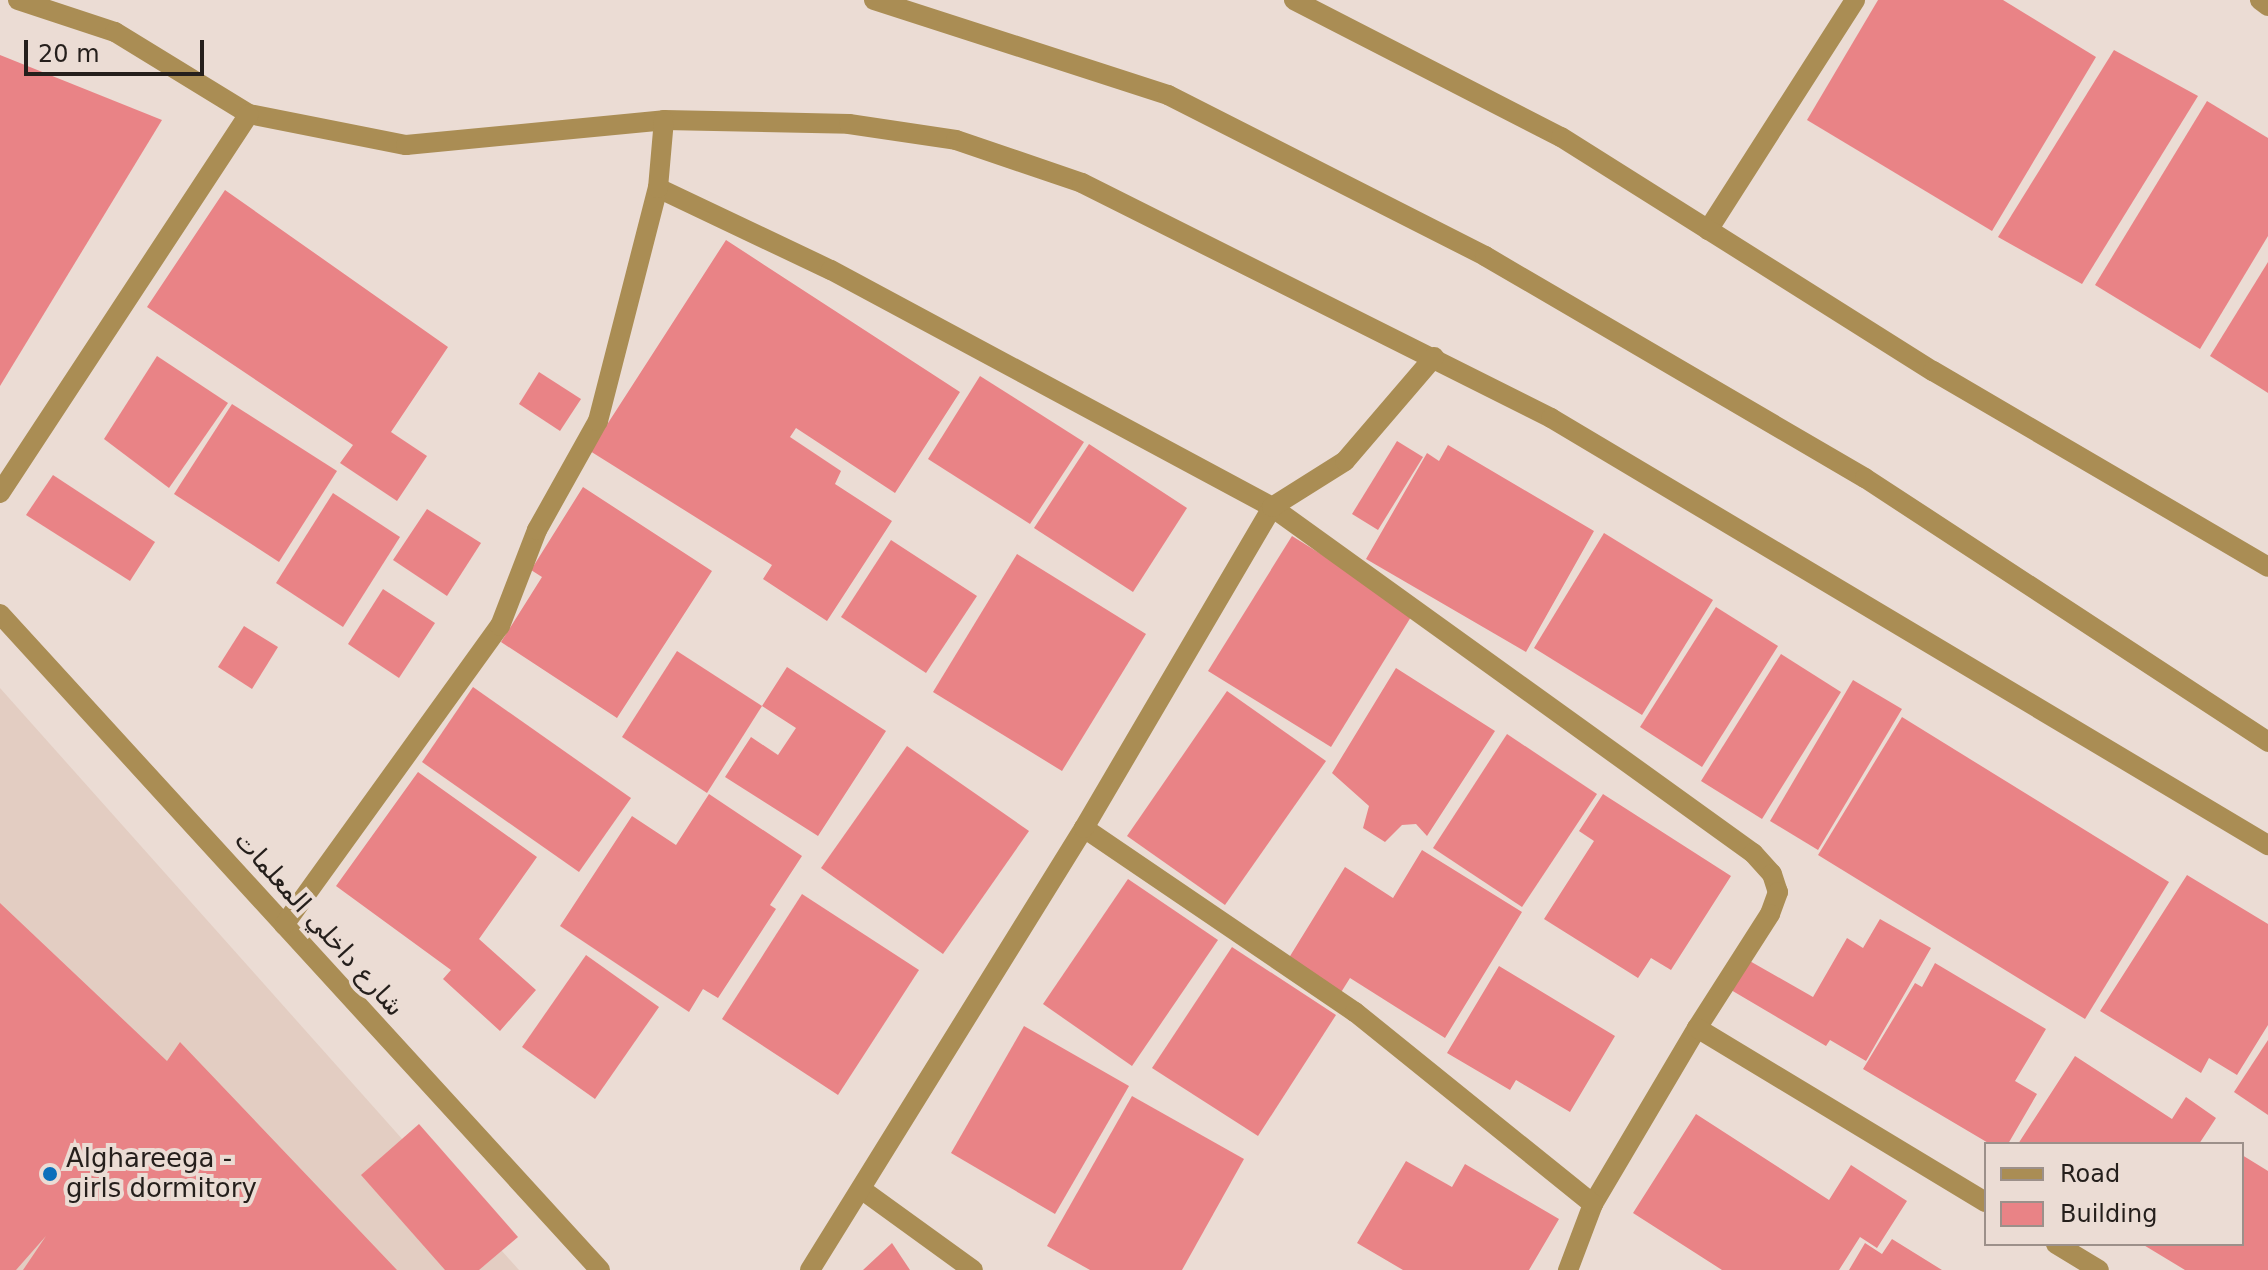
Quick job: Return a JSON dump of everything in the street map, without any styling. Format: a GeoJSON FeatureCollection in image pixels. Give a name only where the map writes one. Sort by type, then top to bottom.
{"type":"FeatureCollection","features":[{"type":"Feature","properties":{"kind":"street"},"geometry":{"type":"LineString","coordinates":[[18,0],[115,32],[249,114],[406,145],[664,120],[849,124],[956,140],[1082,183],[1551,418],[2268,845]]}},
{"type":"Feature","properties":{"kind":"street"},"geometry":{"type":"LineString","coordinates":[[1294,0],[1561,137],[1933,371],[2268,567]]}},
{"type":"Feature","properties":{"kind":"street"},"geometry":{"type":"LineString","coordinates":[[1708,230],[1855,0]]}},
{"type":"Feature","properties":{"kind":"street"},"geometry":{"type":"LineString","coordinates":[[2260,0],[2268,6]]}},
{"type":"Feature","properties":{"kind":"street"},"geometry":{"type":"LineString","coordinates":[[887,3],[1168,95],[1485,256],[1865,478],[2268,742]]}},
{"type":"Feature","properties":{"kind":"street"},"geometry":{"type":"LineString","coordinates":[[0,493],[249,114]]}},
{"type":"Feature","properties":{"kind":"street"},"geometry":{"type":"LineString","coordinates":[[284,925],[500,626],[537,530],[598,421],[658,188],[664,120]]}},
{"type":"Feature","properties":{"kind":"street"},"geometry":{"type":"LineString","coordinates":[[658,188],[831,270],[1272,507],[1753,853],[1772,874],[1778,892],[1770,914],[1697,1028],[1593,1204],[1568,1270]]}},
{"type":"Feature","properties":{"kind":"street"},"geometry":{"type":"LineString","coordinates":[[810,1270],[1084,828],[1272,507],[1345,461],[1434,357]]}},
{"type":"Feature","properties":{"kind":"street","name":"شارع داخلي المعلمات"},"geometry":{"type":"LineString","coordinates":[[0,614],[600,1270]]}},
{"type":"Feature","properties":{"kind":"street"},"geometry":{"type":"LineString","coordinates":[[1084,828],[1355,1012],[1593,1204]]}},
{"type":"Feature","properties":{"kind":"street"},"geometry":{"type":"LineString","coordinates":[[1697,1028],[1984,1201]]}},
{"type":"Feature","properties":{"kind":"street"},"geometry":{"type":"LineString","coordinates":[[861,1189],[973,1270]]}},
{"type":"Feature","properties":{"kind":"street"},"geometry":{"type":"LineString","coordinates":[[2059,1246],[2099,1270]]}},
{"type":"Feature","properties":{"kind":"shaded area"},"geometry":{"type":"Polygon","coordinates":[[[0,688],[519,1270],[0,1270],[0,688]]]}},
{"type":"Feature","properties":{"kind":"building"},"geometry":{"type":"Polygon","coordinates":[[[1878,0],[2003,0],[2096,57],[1992,231],[1807,120],[1878,0]]]}},
{"type":"Feature","properties":{"kind":"building"},"geometry":{"type":"Polygon","coordinates":[[[2114,50],[2198,96],[2082,284],[1998,237],[2114,50]]]}},
{"type":"Feature","properties":{"kind":"building"},"geometry":{"type":"Polygon","coordinates":[[[0,55],[162,120],[0,386],[0,55]]]}},
{"type":"Feature","properties":{"kind":"building"},"geometry":{"type":"Polygon","coordinates":[[[2207,101],[2268,138],[2268,236],[2200,349],[2095,285],[2207,101]]]}},
{"type":"Feature","properties":{"kind":"building"},"geometry":{"type":"Polygon","coordinates":[[[225,190],[448,347],[391,432],[427,456],[397,501],[340,463],[353,445],[147,307],[225,190]]]}},
{"type":"Feature","properties":{"kind":"building"},"geometry":{"type":"Polygon","coordinates":[[[726,240],[960,392],[895,493],[796,428],[790,437],[841,471],[835,484],[892,521],[827,621],[763,579],[772,565],[590,451],[726,240]]]}},
{"type":"Feature","properties":{"kind":"building"},"geometry":{"type":"Polygon","coordinates":[[[2268,262],[2268,393],[2210,356],[2268,262]]]}},
{"type":"Feature","properties":{"kind":"building"},"geometry":{"type":"Polygon","coordinates":[[[157,356],[228,403],[169,488],[104,439],[157,356]]]}},
{"type":"Feature","properties":{"kind":"building"},"geometry":{"type":"Polygon","coordinates":[[[539,372],[581,399],[560,431],[519,404],[539,372]]]}},
{"type":"Feature","properties":{"kind":"building"},"geometry":{"type":"Polygon","coordinates":[[[980,376],[1084,442],[1030,524],[928,459],[980,376]]]}},
{"type":"Feature","properties":{"kind":"building"},"geometry":{"type":"Polygon","coordinates":[[[232,404],[337,471],[279,562],[174,494],[232,404]]]}},
{"type":"Feature","properties":{"kind":"building"},"geometry":{"type":"Polygon","coordinates":[[[1397,441],[1423,457],[1378,530],[1352,514],[1397,441]]]}},
{"type":"Feature","properties":{"kind":"building"},"geometry":{"type":"Polygon","coordinates":[[[1089,444],[1187,508],[1133,592],[1034,528],[1089,444]]]}},
{"type":"Feature","properties":{"kind":"building"},"geometry":{"type":"Polygon","coordinates":[[[1448,445],[1594,531],[1526,652],[1366,559],[1427,453],[1439,461],[1448,445]]]}},
{"type":"Feature","properties":{"kind":"building"},"geometry":{"type":"Polygon","coordinates":[[[53,475],[155,542],[130,581],[26,515],[53,475]]]}},
{"type":"Feature","properties":{"kind":"building"},"geometry":{"type":"Polygon","coordinates":[[[583,487],[712,571],[617,718],[501,642],[542,577],[531,570],[583,487]]]}},
{"type":"Feature","properties":{"kind":"building"},"geometry":{"type":"Polygon","coordinates":[[[333,493],[400,537],[343,627],[276,583],[333,493]]]}},
{"type":"Feature","properties":{"kind":"building"},"geometry":{"type":"Polygon","coordinates":[[[427,509],[481,543],[447,596],[393,560],[427,509]]]}},
{"type":"Feature","properties":{"kind":"building"},"geometry":{"type":"Polygon","coordinates":[[[1604,533],[1713,600],[1642,715],[1534,648],[1604,533]]]}},
{"type":"Feature","properties":{"kind":"building"},"geometry":{"type":"Polygon","coordinates":[[[1292,536],[1414,612],[1331,747],[1208,671],[1292,536]]]}},
{"type":"Feature","properties":{"kind":"building"},"geometry":{"type":"Polygon","coordinates":[[[891,540],[977,596],[926,673],[841,617],[891,540]]]}},
{"type":"Feature","properties":{"kind":"building"},"geometry":{"type":"Polygon","coordinates":[[[1017,554],[1146,634],[1062,771],[933,692],[1017,554]]]}},
{"type":"Feature","properties":{"kind":"building"},"geometry":{"type":"Polygon","coordinates":[[[383,589],[435,623],[399,678],[348,644],[383,589]]]}},
{"type":"Feature","properties":{"kind":"building"},"geometry":{"type":"Polygon","coordinates":[[[1716,607],[1778,646],[1702,767],[1640,727],[1716,607]]]}},
{"type":"Feature","properties":{"kind":"building"},"geometry":{"type":"Polygon","coordinates":[[[244,626],[278,647],[252,689],[218,667],[244,626]]]}},
{"type":"Feature","properties":{"kind":"building"},"geometry":{"type":"Polygon","coordinates":[[[677,651],[762,706],[707,793],[622,737],[677,651]]]}},
{"type":"Feature","properties":{"kind":"building"},"geometry":{"type":"Polygon","coordinates":[[[1781,654],[1841,692],[1762,819],[1701,781],[1781,654]]]}},
{"type":"Feature","properties":{"kind":"building"},"geometry":{"type":"Polygon","coordinates":[[[787,667],[886,731],[818,836],[725,777],[751,737],[778,755],[796,728],[762,706],[787,667]]]}},
{"type":"Feature","properties":{"kind":"building"},"geometry":{"type":"Polygon","coordinates":[[[1396,668],[1495,731],[1427,836],[1416,824],[1402,825],[1385,842],[1363,828],[1369,806],[1332,773],[1396,668]]]}},
{"type":"Feature","properties":{"kind":"building"},"geometry":{"type":"Polygon","coordinates":[[[1853,680],[1902,709],[1818,850],[1770,821],[1853,680]]]}},
{"type":"Feature","properties":{"kind":"building"},"geometry":{"type":"Polygon","coordinates":[[[473,687],[631,798],[579,872],[422,762],[473,687]]]}},
{"type":"Feature","properties":{"kind":"building"},"geometry":{"type":"Polygon","coordinates":[[[1227,691],[1326,761],[1225,905],[1127,836],[1227,691]]]}},
{"type":"Feature","properties":{"kind":"building"},"geometry":{"type":"Polygon","coordinates":[[[1902,717],[2169,882],[2085,1019],[1818,855],[1902,717]]]}},
{"type":"Feature","properties":{"kind":"building"},"geometry":{"type":"Polygon","coordinates":[[[1507,734],[1597,794],[1522,907],[1433,848],[1507,734]]]}},
{"type":"Feature","properties":{"kind":"building"},"geometry":{"type":"Polygon","coordinates":[[[907,746],[1029,831],[943,954],[821,868],[907,746]]]}},
{"type":"Feature","properties":{"kind":"building"},"geometry":{"type":"Polygon","coordinates":[[[418,772],[537,857],[479,939],[536,990],[500,1031],[443,979],[451,970],[336,886],[418,772]]]}},
{"type":"Feature","properties":{"kind":"building"},"geometry":{"type":"Polygon","coordinates":[[[709,794],[802,856],[770,905],[776,909],[718,998],[703,989],[689,1012],[560,926],[632,816],[676,845],[709,794]]]}},
{"type":"Feature","properties":{"kind":"building"},"geometry":{"type":"Polygon","coordinates":[[[1603,794],[1731,876],[1671,970],[1651,958],[1638,978],[1544,919],[1594,841],[1579,831],[1603,794]]]}},
{"type":"Feature","properties":{"kind":"building"},"geometry":{"type":"Polygon","coordinates":[[[1422,850],[1522,912],[1445,1038],[1350,978],[1340,994],[1287,961],[1345,867],[1393,898],[1422,850]]]}},
{"type":"Feature","properties":{"kind":"building"},"geometry":{"type":"Polygon","coordinates":[[[2187,875],[2268,924],[2268,1025],[2237,1075],[2209,1058],[2201,1073],[2100,1011],[2187,875]]]}},
{"type":"Feature","properties":{"kind":"building"},"geometry":{"type":"Polygon","coordinates":[[[1128,879],[1218,940],[1132,1066],[1043,1004],[1128,879]]]}},
{"type":"Feature","properties":{"kind":"building"},"geometry":{"type":"Polygon","coordinates":[[[802,894],[919,970],[838,1095],[722,1019],[802,894]]]}},
{"type":"Feature","properties":{"kind":"building"},"geometry":{"type":"Polygon","coordinates":[[[0,903],[167,1061],[180,1042],[397,1270],[23,1270],[46,1236],[16,1270],[0,1270],[0,903]]]}},
{"type":"Feature","properties":{"kind":"building"},"geometry":{"type":"Polygon","coordinates":[[[1880,919],[1931,948],[1866,1061],[1830,1040],[1826,1046],[1731,990],[1748,960],[1813,997],[1847,938],[1863,948],[1880,919]]]}},
{"type":"Feature","properties":{"kind":"building"},"geometry":{"type":"Polygon","coordinates":[[[1232,947],[1336,1015],[1258,1136],[1152,1068],[1232,947]]]}},
{"type":"Feature","properties":{"kind":"building"},"geometry":{"type":"Polygon","coordinates":[[[586,955],[659,1007],[595,1099],[522,1047],[586,955]]]}},
{"type":"Feature","properties":{"kind":"building"},"geometry":{"type":"Polygon","coordinates":[[[1935,963],[2046,1029],[2015,1081],[2037,1094],[2009,1142],[1987,1142],[1863,1069],[1915,983],[1922,987],[1935,963]]]}},
{"type":"Feature","properties":{"kind":"building"},"geometry":{"type":"Polygon","coordinates":[[[1499,966],[1615,1036],[1570,1112],[1516,1080],[1510,1090],[1447,1053],[1499,966]]]}},
{"type":"Feature","properties":{"kind":"building"},"geometry":{"type":"Polygon","coordinates":[[[1024,1026],[1129,1086],[1055,1214],[951,1153],[1024,1026]]]}},
{"type":"Feature","properties":{"kind":"building"},"geometry":{"type":"Polygon","coordinates":[[[2268,1040],[2268,1115],[2234,1092],[2268,1040]]]}},
{"type":"Feature","properties":{"kind":"building"},"geometry":{"type":"Polygon","coordinates":[[[2075,1056],[2172,1119],[2186,1097],[2216,1118],[2200,1142],[2019,1142],[2075,1056]]]}},
{"type":"Feature","properties":{"kind":"building"},"geometry":{"type":"Polygon","coordinates":[[[1132,1096],[1244,1159],[1182,1270],[1090,1270],[1047,1246],[1132,1096]]]}},
{"type":"Feature","properties":{"kind":"building"},"geometry":{"type":"Polygon","coordinates":[[[1696,1114],[1829,1200],[1851,1165],[1907,1201],[1877,1248],[1860,1237],[1839,1270],[1722,1270],[1633,1213],[1696,1114]]]}},
{"type":"Feature","properties":{"kind":"building"},"geometry":{"type":"Polygon","coordinates":[[[419,1124],[518,1237],[479,1270],[445,1270],[361,1175],[419,1124]]]}},
{"type":"Feature","properties":{"kind":"building"},"geometry":{"type":"Polygon","coordinates":[[[2244,1156],[2268,1171],[2268,1270],[2185,1270],[2145,1246],[2244,1246],[2244,1156]]]}},
{"type":"Feature","properties":{"kind":"building"},"geometry":{"type":"Polygon","coordinates":[[[1406,1161],[1452,1187],[1465,1164],[1559,1219],[1529,1270],[1403,1270],[1357,1243],[1406,1161]]]}},
{"type":"Feature","properties":{"kind":"building"},"geometry":{"type":"Polygon","coordinates":[[[1892,1239],[1942,1270],[1849,1270],[1865,1243],[1882,1254],[1892,1239]]]}},
{"type":"Feature","properties":{"kind":"building"},"geometry":{"type":"Polygon","coordinates":[[[892,1243],[910,1270],[863,1270],[892,1243]]]}},
{"type":"Feature","properties":{"kind":"place","name":"Alghareega - girls dormitory"},"geometry":{"type":"Point","coordinates":[50,1174]}}]}
